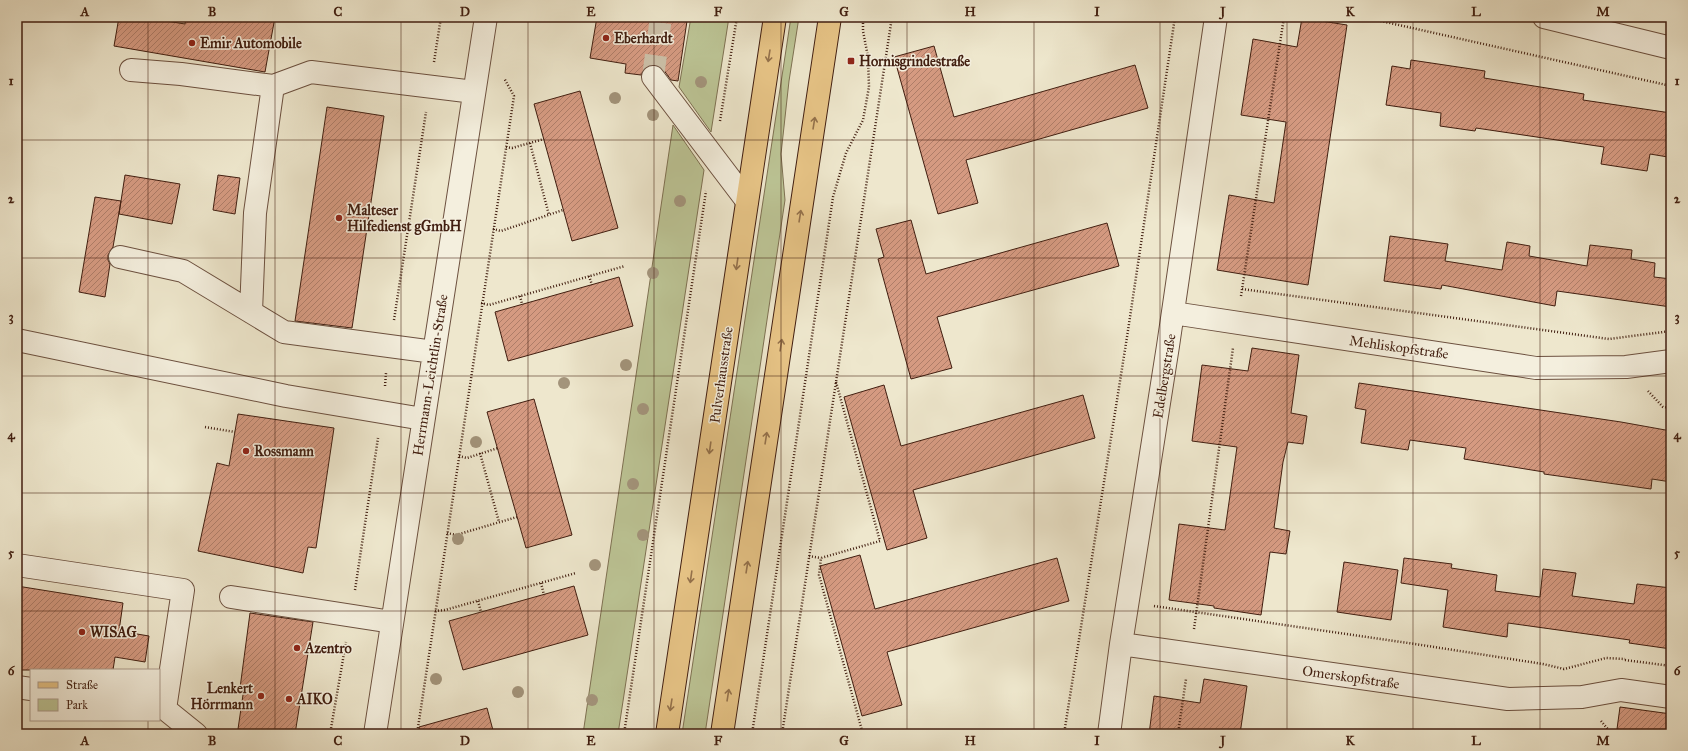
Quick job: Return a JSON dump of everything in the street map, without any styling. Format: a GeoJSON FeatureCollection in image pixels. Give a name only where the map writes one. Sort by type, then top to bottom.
{"type":"FeatureCollection","features":[{"type":"Feature","properties":{"kind":"main road","name":"Pulverhausstraße"},"geometry":{"type":"LineString","coordinates":[[667,734],[775,17]]}},
{"type":"Feature","properties":{"kind":"main road"},"geometry":{"type":"LineString","coordinates":[[722,734],[830,17]]}},
{"type":"Feature","properties":{"kind":"street","name":"Herrmann-Leichtlin-Straße"},"geometry":{"type":"LineString","coordinates":[[375,734],[486,17]]}},
{"type":"Feature","properties":{"kind":"street","name":"Edelbergstraße"},"geometry":{"type":"LineString","coordinates":[[1109,734],[1121,644],[1173,313],[1216,17]]}},
{"type":"Feature","properties":{"kind":"street"},"geometry":{"type":"LineString","coordinates":[[1544,17],[1671,48]]}},
{"type":"Feature","properties":{"kind":"street"},"geometry":{"type":"LineString","coordinates":[[131,70],[188,75],[273,86],[311,72],[474,92]]}},
{"type":"Feature","properties":{"kind":"street"},"geometry":{"type":"LineString","coordinates":[[652,77],[747,202]]}},
{"type":"Feature","properties":{"kind":"street"},"geometry":{"type":"LineString","coordinates":[[251,312],[255,213],[273,86]]}},
{"type":"Feature","properties":{"kind":"street"},"geometry":{"type":"LineString","coordinates":[[120,257],[183,271],[284,332],[434,352]]}},
{"type":"Feature","properties":{"kind":"street","name":"Mehliskopfstraße"},"geometry":{"type":"LineString","coordinates":[[1173,313],[1536,368],[1626,367],[1671,361]]}},
{"type":"Feature","properties":{"kind":"street"},"geometry":{"type":"LineString","coordinates":[[17,340],[286,396],[423,419]]}},
{"type":"Feature","properties":{"kind":"street"},"geometry":{"type":"LineString","coordinates":[[17,565],[183,590],[162,709],[196,734]]}},
{"type":"Feature","properties":{"kind":"street"},"geometry":{"type":"LineString","coordinates":[[231,597],[392,622]]}},
{"type":"Feature","properties":{"kind":"street","name":"Omerskopfstraße"},"geometry":{"type":"LineString","coordinates":[[1121,644],[1508,700],[1582,697],[1621,690],[1671,697]]}},
{"type":"Feature","properties":{"kind":"street"},"geometry":{"type":"LineString","coordinates":[[17,687],[30,689]]}},
{"type":"Feature","properties":{"kind":"path"},"geometry":{"type":"LineString","coordinates":[[330,734],[351,615],[382,412],[390,346],[441,17]]}},
{"type":"Feature","properties":{"kind":"path"},"geometry":{"type":"LineString","coordinates":[[624,734],[708,178],[714,157],[737,17]]}},
{"type":"Feature","properties":{"kind":"path"},"geometry":{"type":"LineString","coordinates":[[752,734],[833,197],[846,153],[863,120],[869,87],[868,57],[863,31],[863,17]]}},
{"type":"Feature","properties":{"kind":"path"},"geometry":{"type":"LineString","coordinates":[[782,734],[892,17]]}},
{"type":"Feature","properties":{"kind":"path"},"geometry":{"type":"LineString","coordinates":[[1064,734],[1127,338],[1175,17]]}},
{"type":"Feature","properties":{"kind":"path"},"geometry":{"type":"LineString","coordinates":[[1178,734],[1242,288],[1284,17]]}},
{"type":"Feature","properties":{"kind":"path"},"geometry":{"type":"LineString","coordinates":[[1363,17],[1671,86]]}},
{"type":"Feature","properties":{"kind":"path"},"geometry":{"type":"LineString","coordinates":[[417,734],[514,96],[497,67],[481,50]]}},
{"type":"Feature","properties":{"kind":"path"},"geometry":{"type":"LineString","coordinates":[[506,147],[512,148],[544,139]]}},
{"type":"Feature","properties":{"kind":"path"},"geometry":{"type":"LineString","coordinates":[[530,143],[549,214]]}},
{"type":"Feature","properties":{"kind":"path"},"geometry":{"type":"LineString","coordinates":[[494,229],[501,231],[563,210]]}},
{"type":"Feature","properties":{"kind":"path"},"geometry":{"type":"LineString","coordinates":[[482,303],[489,305],[625,266]]}},
{"type":"Feature","properties":{"kind":"path"},"geometry":{"type":"LineString","coordinates":[[589,276],[592,285]]}},
{"type":"Feature","properties":{"kind":"path"},"geometry":{"type":"LineString","coordinates":[[1242,288],[1609,339],[1671,331]]}},
{"type":"Feature","properties":{"kind":"path"},"geometry":{"type":"LineString","coordinates":[[520,296],[522,304]]}},
{"type":"Feature","properties":{"kind":"path"},"geometry":{"type":"LineString","coordinates":[[809,556],[820,558],[880,541],[836,381]]}},
{"type":"Feature","properties":{"kind":"path"},"geometry":{"type":"LineString","coordinates":[[205,427],[235,432]]}},
{"type":"Feature","properties":{"kind":"path"},"geometry":{"type":"LineString","coordinates":[[459,456],[467,458],[498,448]]}},
{"type":"Feature","properties":{"kind":"path"},"geometry":{"type":"LineString","coordinates":[[480,453],[499,522]]}},
{"type":"Feature","properties":{"kind":"path"},"geometry":{"type":"LineString","coordinates":[[447,533],[456,535],[517,517]]}},
{"type":"Feature","properties":{"kind":"path"},"geometry":{"type":"LineString","coordinates":[[820,558],[818,575],[863,734]]}},
{"type":"Feature","properties":{"kind":"path"},"geometry":{"type":"LineString","coordinates":[[435,611],[445,610],[576,573]]}},
{"type":"Feature","properties":{"kind":"path"},"geometry":{"type":"LineString","coordinates":[[541,583],[544,595]]}},
{"type":"Feature","properties":{"kind":"path"},"geometry":{"type":"LineString","coordinates":[[478,601],[481,612]]}},
{"type":"Feature","properties":{"kind":"path"},"geometry":{"type":"LineString","coordinates":[[1128,603],[1415,644],[1543,664],[1564,669],[1606,658],[1625,659]]}},
{"type":"Feature","properties":{"kind":"green space"},"geometry":{"type":"Polygon","coordinates":[[[691,17],[729,17],[711,132],[679,87],[691,17]]]}},
{"type":"Feature","properties":{"kind":"green space"},"geometry":{"type":"Polygon","coordinates":[[[791,17],[799,17],[789,81],[781,154],[785,200],[705,734],[682,734],[791,17]]]}},
{"type":"Feature","properties":{"kind":"green space"},"geometry":{"type":"Polygon","coordinates":[[[673,125],[704,170],[618,734],[583,734],[673,125]]]}},
{"type":"Feature","properties":{"kind":"building","name":"Emir Automobile"},"geometry":{"type":"Polygon","coordinates":[[[119,17],[142,17],[185,24],[186,17],[275,17],[265,72],[114,46],[119,17]]]}},
{"type":"Feature","properties":{"kind":"building"},"geometry":{"type":"Polygon","coordinates":[[[597,17],[660,17],[687,21],[678,81],[671,80],[663,69],[657,65],[646,67],[641,75],[625,73],[626,64],[590,58],[597,17]]]}},
{"type":"Feature","properties":{"kind":"building"},"geometry":{"type":"Polygon","coordinates":[[[1302,18],[1347,25],[1308,285],[1217,270],[1229,195],[1274,203],[1286,122],[1241,115],[1253,39],[1297,47],[1302,18]]]}},
{"type":"Feature","properties":{"kind":"building"},"geometry":{"type":"Polygon","coordinates":[[[934,46],[954,117],[1135,65],[1148,108],[966,160],[978,203],[938,214],[894,57],[934,46]]]}},
{"type":"Feature","properties":{"kind":"building"},"geometry":{"type":"Polygon","coordinates":[[[1411,60],[1485,71],[1484,78],[1584,94],[1583,100],[1671,113],[1671,138],[1668,157],[1650,154],[1647,171],[1601,164],[1604,147],[1476,128],[1475,131],[1440,126],[1441,113],[1386,105],[1392,66],[1410,69],[1411,60]]]}},
{"type":"Feature","properties":{"kind":"building"},"geometry":{"type":"Polygon","coordinates":[[[580,91],[618,228],[572,241],[534,104],[580,91]]]}},
{"type":"Feature","properties":{"kind":"building","name":"Malteser Hilfedienst gGmbH"},"geometry":{"type":"Polygon","coordinates":[[[327,107],[384,116],[352,328],[295,321],[327,107]]]}},
{"type":"Feature","properties":{"kind":"building"},"geometry":{"type":"Polygon","coordinates":[[[125,175],[180,184],[172,224],[119,214],[125,175]]]}},
{"type":"Feature","properties":{"kind":"building"},"geometry":{"type":"Polygon","coordinates":[[[218,175],[240,178],[235,214],[213,210],[218,175]]]}},
{"type":"Feature","properties":{"kind":"building"},"geometry":{"type":"Polygon","coordinates":[[[95,197],[121,201],[113,247],[108,255],[110,264],[105,297],[79,292],[95,197]]]}},
{"type":"Feature","properties":{"kind":"building"},"geometry":{"type":"Polygon","coordinates":[[[911,220],[926,274],[1107,223],[1119,266],[937,317],[952,368],[911,379],[878,259],[884,257],[876,229],[911,220]]]}},
{"type":"Feature","properties":{"kind":"building"},"geometry":{"type":"Polygon","coordinates":[[[1390,236],[1448,244],[1445,261],[1502,270],[1507,242],[1530,246],[1529,256],[1587,266],[1590,245],[1632,250],[1631,259],[1655,263],[1654,277],[1671,279],[1671,307],[1557,291],[1555,306],[1442,285],[1441,289],[1384,281],[1390,236]]]}},
{"type":"Feature","properties":{"kind":"building"},"geometry":{"type":"Polygon","coordinates":[[[619,277],[633,326],[508,361],[495,312],[619,277]]]}},
{"type":"Feature","properties":{"kind":"building"},"geometry":{"type":"Polygon","coordinates":[[[1252,348],[1299,355],[1291,413],[1307,416],[1303,444],[1288,442],[1283,462],[1274,528],[1290,531],[1286,554],[1270,552],[1261,615],[1214,608],[1214,606],[1169,600],[1179,524],[1225,530],[1237,447],[1192,441],[1202,365],[1248,371],[1252,348]]]}},
{"type":"Feature","properties":{"kind":"building"},"geometry":{"type":"Polygon","coordinates":[[[1359,383],[1621,422],[1671,431],[1671,482],[1652,479],[1651,489],[1544,474],[1544,472],[1464,459],[1466,448],[1410,440],[1408,450],[1361,443],[1366,410],[1355,408],[1359,383]]]}},
{"type":"Feature","properties":{"kind":"building"},"geometry":{"type":"Polygon","coordinates":[[[884,385],[901,446],[1083,395],[1095,438],[913,490],[927,538],[887,550],[844,397],[884,385]]]}},
{"type":"Feature","properties":{"kind":"building"},"geometry":{"type":"Polygon","coordinates":[[[534,399],[572,535],[526,548],[487,412],[534,399]]]}},
{"type":"Feature","properties":{"kind":"building"},"geometry":{"type":"Polygon","coordinates":[[[238,414],[334,428],[316,548],[308,547],[303,573],[198,551],[217,463],[229,466],[238,414]]]}},
{"type":"Feature","properties":{"kind":"building"},"geometry":{"type":"Polygon","coordinates":[[[860,555],[875,609],[1057,558],[1069,601],[887,652],[902,705],[862,716],[820,566],[860,555]]]}},
{"type":"Feature","properties":{"kind":"building"},"geometry":{"type":"Polygon","coordinates":[[[1404,558],[1452,564],[1451,568],[1497,575],[1495,591],[1540,597],[1543,569],[1576,573],[1572,596],[1634,604],[1637,584],[1671,588],[1671,649],[1629,643],[1630,640],[1508,623],[1507,637],[1443,627],[1448,590],[1401,583],[1404,558]]]}},
{"type":"Feature","properties":{"kind":"building"},"geometry":{"type":"Polygon","coordinates":[[[1344,562],[1398,570],[1391,620],[1337,612],[1344,562]]]}},
{"type":"Feature","properties":{"kind":"building"},"geometry":{"type":"Polygon","coordinates":[[[17,586],[123,603],[119,631],[149,636],[145,662],[115,657],[113,669],[17,670],[17,586]]]}},
{"type":"Feature","properties":{"kind":"building"},"geometry":{"type":"Polygon","coordinates":[[[574,586],[588,635],[463,670],[449,621],[574,586]]]}},
{"type":"Feature","properties":{"kind":"building"},"geometry":{"type":"Polygon","coordinates":[[[250,613],[313,622],[295,734],[267,734],[238,729],[244,688],[240,688],[250,613]]]}},
{"type":"Feature","properties":{"kind":"building"},"geometry":{"type":"Polygon","coordinates":[[[1204,679],[1247,686],[1240,734],[1149,734],[1154,696],[1200,703],[1204,679]]]}},
{"type":"Feature","properties":{"kind":"building"},"geometry":{"type":"Polygon","coordinates":[[[1620,707],[1671,714],[1671,734],[1648,734],[1617,729],[1620,707]]]}},
{"type":"Feature","properties":{"kind":"building"},"geometry":{"type":"Polygon","coordinates":[[[487,708],[494,734],[420,734],[419,727],[487,708]]]}},
{"type":"Feature","properties":{"kind":"tunnel"},"geometry":{"type":"LineString","coordinates":[[653,77],[661,17]]}},
{"type":"Feature","properties":{"kind":"place","name":"Eberhardt"},"geometry":{"type":"Point","coordinates":[606,38]}},
{"type":"Feature","properties":{"kind":"place","name":"Emir Automobile"},"geometry":{"type":"Point","coordinates":[192,43]}},
{"type":"Feature","properties":{"kind":"place","name":"Hornisgrindestraße"},"geometry":{"type":"Point","coordinates":[851,61]}},
{"type":"Feature","properties":{"kind":"place","name":"Malteser Hilfedienst gGmbH"},"geometry":{"type":"Point","coordinates":[339,218]}},
{"type":"Feature","properties":{"kind":"place","name":"Rossmann"},"geometry":{"type":"Point","coordinates":[246,451]}},
{"type":"Feature","properties":{"kind":"place","name":"WISAG"},"geometry":{"type":"Point","coordinates":[82,632]}},
{"type":"Feature","properties":{"kind":"place","name":"Azentro"},"geometry":{"type":"Point","coordinates":[297,648]}},
{"type":"Feature","properties":{"kind":"place","name":"Lenkert Hörrmann"},"geometry":{"type":"Point","coordinates":[261,696]}},
{"type":"Feature","properties":{"kind":"place","name":"AIKO"},"geometry":{"type":"Point","coordinates":[289,699]}}]}
